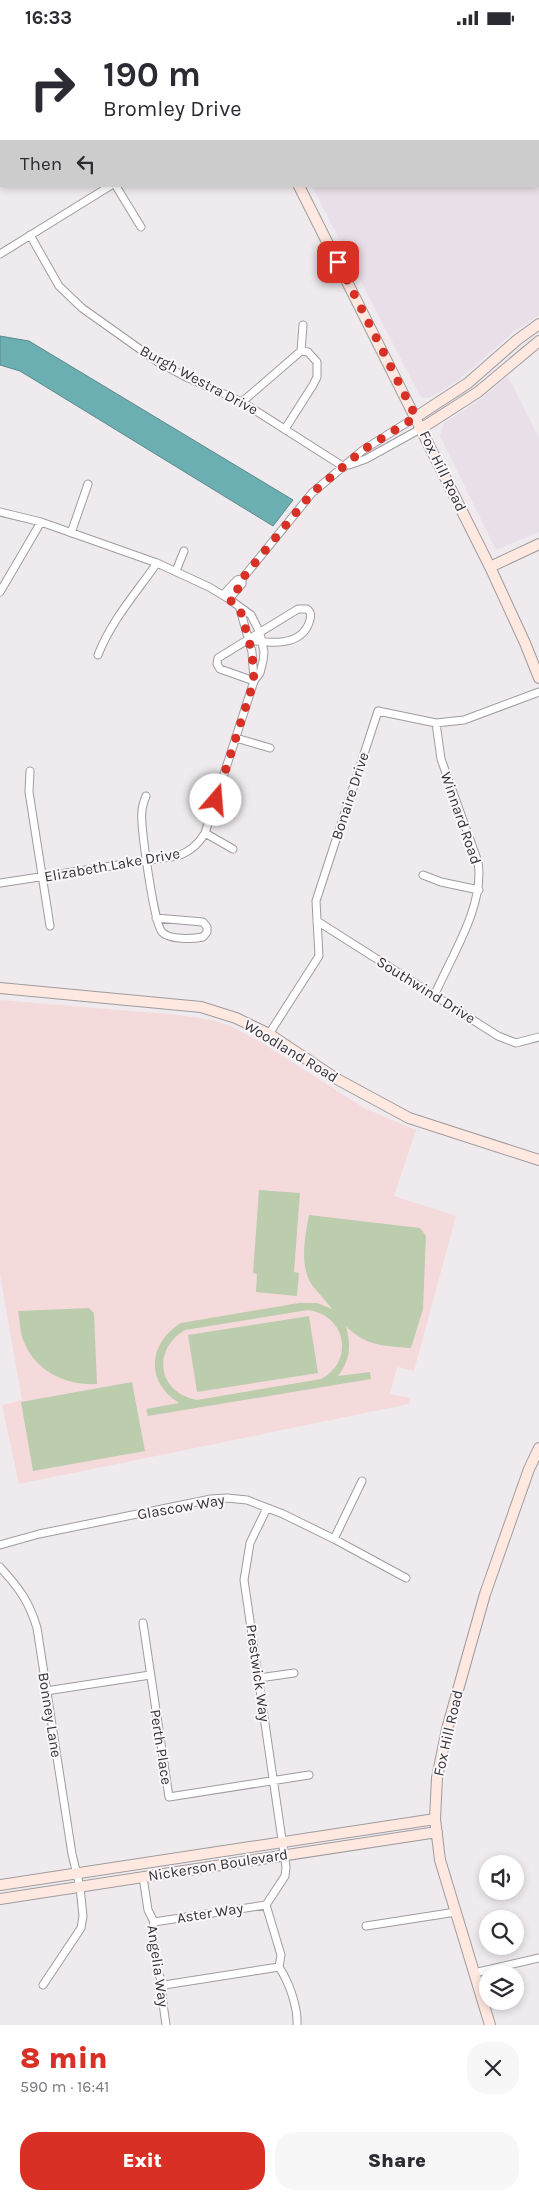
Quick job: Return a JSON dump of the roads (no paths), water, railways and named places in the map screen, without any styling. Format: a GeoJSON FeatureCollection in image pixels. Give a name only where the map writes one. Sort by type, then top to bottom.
{"type":"FeatureCollection","features":[{"type":"Feature","properties":{"kind":"main road","name":"Fox Hill Road"},"geometry":{"type":"LineString","coordinates":[[300,187],[422,428],[490,567],[539,678]]}},
{"type":"Feature","properties":{"kind":"main road"},"geometry":{"type":"LineString","coordinates":[[416,417],[468,383],[516,341],[539,324]]}},
{"type":"Feature","properties":{"kind":"main road"},"geometry":{"type":"LineString","coordinates":[[422,428],[478,392],[539,341]]}},
{"type":"Feature","properties":{"kind":"main road"},"geometry":{"type":"LineString","coordinates":[[490,567],[539,544]]}},
{"type":"Feature","properties":{"kind":"main road","name":"Woodland Road"},"geometry":{"type":"LineString","coordinates":[[0,988],[201,1007],[236,1017],[269,1034],[335,1078],[409,1118],[539,1160]]}},
{"type":"Feature","properties":{"kind":"main road","name":"Fox Hill Road"},"geometry":{"type":"LineString","coordinates":[[490,2025],[440,1860],[435,1819],[437,1777],[446,1729],[485,1594],[529,1469],[539,1447]]}},
{"type":"Feature","properties":{"kind":"main road","name":"Nickerson Boulevard"},"geometry":{"type":"LineString","coordinates":[[0,1885],[435,1819]]}},
{"type":"Feature","properties":{"kind":"main road","name":"Nickerson Boulevard"},"geometry":{"type":"LineString","coordinates":[[0,1899],[437,1832]]}},
{"type":"Feature","properties":{"kind":"street"},"geometry":{"type":"LineString","coordinates":[[0,254],[108,187]]}},
{"type":"Feature","properties":{"kind":"street"},"geometry":{"type":"LineString","coordinates":[[117,187],[140,227]]}},
{"type":"Feature","properties":{"kind":"street","name":"Burgh Westra Drive"},"geometry":{"type":"LineString","coordinates":[[30,235],[60,286],[82,308],[158,362],[188,378],[242,402],[344,467]]}},
{"type":"Feature","properties":{"kind":"street"},"geometry":{"type":"LineString","coordinates":[[242,402],[302,351],[303,325]]}},
{"type":"Feature","properties":{"kind":"street"},"geometry":{"type":"LineString","coordinates":[[285,429],[317,377],[317,363],[308,352],[302,351]]}},
{"type":"Feature","properties":{"kind":"street"},"geometry":{"type":"LineString","coordinates":[[226,597],[242,584],[242,579],[312,493],[363,450],[416,417]]}},
{"type":"Feature","properties":{"kind":"street"},"geometry":{"type":"LineString","coordinates":[[344,467],[366,459],[422,428]]}},
{"type":"Feature","properties":{"kind":"street"},"geometry":{"type":"LineString","coordinates":[[71,533],[88,485]]}},
{"type":"Feature","properties":{"kind":"street","name":"Elizabeth Lake Drive"},"geometry":{"type":"LineString","coordinates":[[0,512],[41,522],[157,563],[226,597],[254,619],[263,642],[264,661],[260,673],[254,681],[205,833],[200,841],[185,853],[147,861],[0,883]]}},
{"type":"Feature","properties":{"kind":"street"},"geometry":{"type":"LineString","coordinates":[[0,592],[41,522]]}},
{"type":"Feature","properties":{"kind":"street"},"geometry":{"type":"LineString","coordinates":[[176,571],[184,551]]}},
{"type":"Feature","properties":{"kind":"street"},"geometry":{"type":"LineString","coordinates":[[98,655],[103,641],[122,609],[157,563]]}},
{"type":"Feature","properties":{"kind":"street","name":"Elizabeth Lake Drive"},"geometry":{"type":"LineString","coordinates":[[240,609],[249,640],[254,681]]}},
{"type":"Feature","properties":{"kind":"street"},"geometry":{"type":"LineString","coordinates":[[249,640],[286,642],[299,637],[307,628],[311,619],[310,613],[307,609],[298,609],[219,657],[217,664],[222,671],[254,681]]}},
{"type":"Feature","properties":{"kind":"street","name":"Bonaire Drive"},"geometry":{"type":"LineString","coordinates":[[269,1034],[319,956],[316,901],[378,711],[436,723],[464,720],[539,692]]}},
{"type":"Feature","properties":{"kind":"street","name":"Winnard Road"},"geometry":{"type":"LineString","coordinates":[[435,994],[473,911],[479,890],[480,876],[478,862],[441,759],[436,723]]}},
{"type":"Feature","properties":{"kind":"street"},"geometry":{"type":"LineString","coordinates":[[236,738],[270,748]]}},
{"type":"Feature","properties":{"kind":"street"},"geometry":{"type":"LineString","coordinates":[[30,771],[29,792],[50,926]]}},
{"type":"Feature","properties":{"kind":"street"},"geometry":{"type":"LineString","coordinates":[[146,796],[141,812],[156,918],[162,932],[170,936],[198,938],[204,936],[207,932],[207,927],[202,922],[156,918]]}},
{"type":"Feature","properties":{"kind":"street"},"geometry":{"type":"LineString","coordinates":[[205,833],[234,849]]}},
{"type":"Feature","properties":{"kind":"street"},"geometry":{"type":"LineString","coordinates":[[424,875],[441,883],[479,890]]}},
{"type":"Feature","properties":{"kind":"street","name":"Southwind Drive"},"geometry":{"type":"LineString","coordinates":[[317,921],[435,994],[498,1036],[516,1043],[539,1037]]}},
{"type":"Feature","properties":{"kind":"street"},"geometry":{"type":"LineString","coordinates":[[334,1539],[362,1481]]}},
{"type":"Feature","properties":{"kind":"street","name":"Glascow Way"},"geometry":{"type":"LineString","coordinates":[[0,1545],[39,1534],[212,1499],[227,1498],[247,1500],[267,1508],[334,1539],[406,1578]]}},
{"type":"Feature","properties":{"kind":"street","name":"Prestwick Way"},"geometry":{"type":"LineString","coordinates":[[266,1905],[285,1876],[285,1855],[244,1580],[250,1543],[267,1508]]}},
{"type":"Feature","properties":{"kind":"street","name":"Bonney Lane"},"geometry":{"type":"LineString","coordinates":[[0,1567],[18,1587],[32,1609],[76,1874],[80,1887],[83,1916],[81,1928],[44,1985]]}},
{"type":"Feature","properties":{"kind":"street","name":"Perth Place"},"geometry":{"type":"LineString","coordinates":[[143,1623],[169,1797],[274,1780]]}},
{"type":"Feature","properties":{"kind":"street"},"geometry":{"type":"LineString","coordinates":[[259,1678],[294,1673]]}},
{"type":"Feature","properties":{"kind":"street"},"geometry":{"type":"LineString","coordinates":[[46,1691],[150,1675]]}},
{"type":"Feature","properties":{"kind":"street"},"geometry":{"type":"LineString","coordinates":[[274,1780],[308,1775]]}},
{"type":"Feature","properties":{"kind":"street","name":"Angelia Way"},"geometry":{"type":"LineString","coordinates":[[143,1877],[148,1910],[154,1922],[152,1933],[158,1973],[164,1985],[162,1996],[166,2025]]}},
{"type":"Feature","properties":{"kind":"street"},"geometry":{"type":"LineString","coordinates":[[266,1905],[281,1955],[279,1967],[284,1974],[298,2016],[297,2025]]}},
{"type":"Feature","properties":{"kind":"street","name":"Aster Way"},"geometry":{"type":"LineString","coordinates":[[154,1922],[266,1905]]}},
{"type":"Feature","properties":{"kind":"street"},"geometry":{"type":"LineString","coordinates":[[366,1926],[456,1912]]}},
{"type":"Feature","properties":{"kind":"street"},"geometry":{"type":"LineString","coordinates":[[474,1973],[539,1958]]}},
{"type":"Feature","properties":{"kind":"street"},"geometry":{"type":"LineString","coordinates":[[164,1985],[279,1967]]}},
{"type":"Feature","properties":{"kind":"water"},"geometry":{"type":"Polygon","coordinates":[[[0,336],[29,341],[293,500],[273,526],[20,371],[0,365],[0,336]]]}}]}
